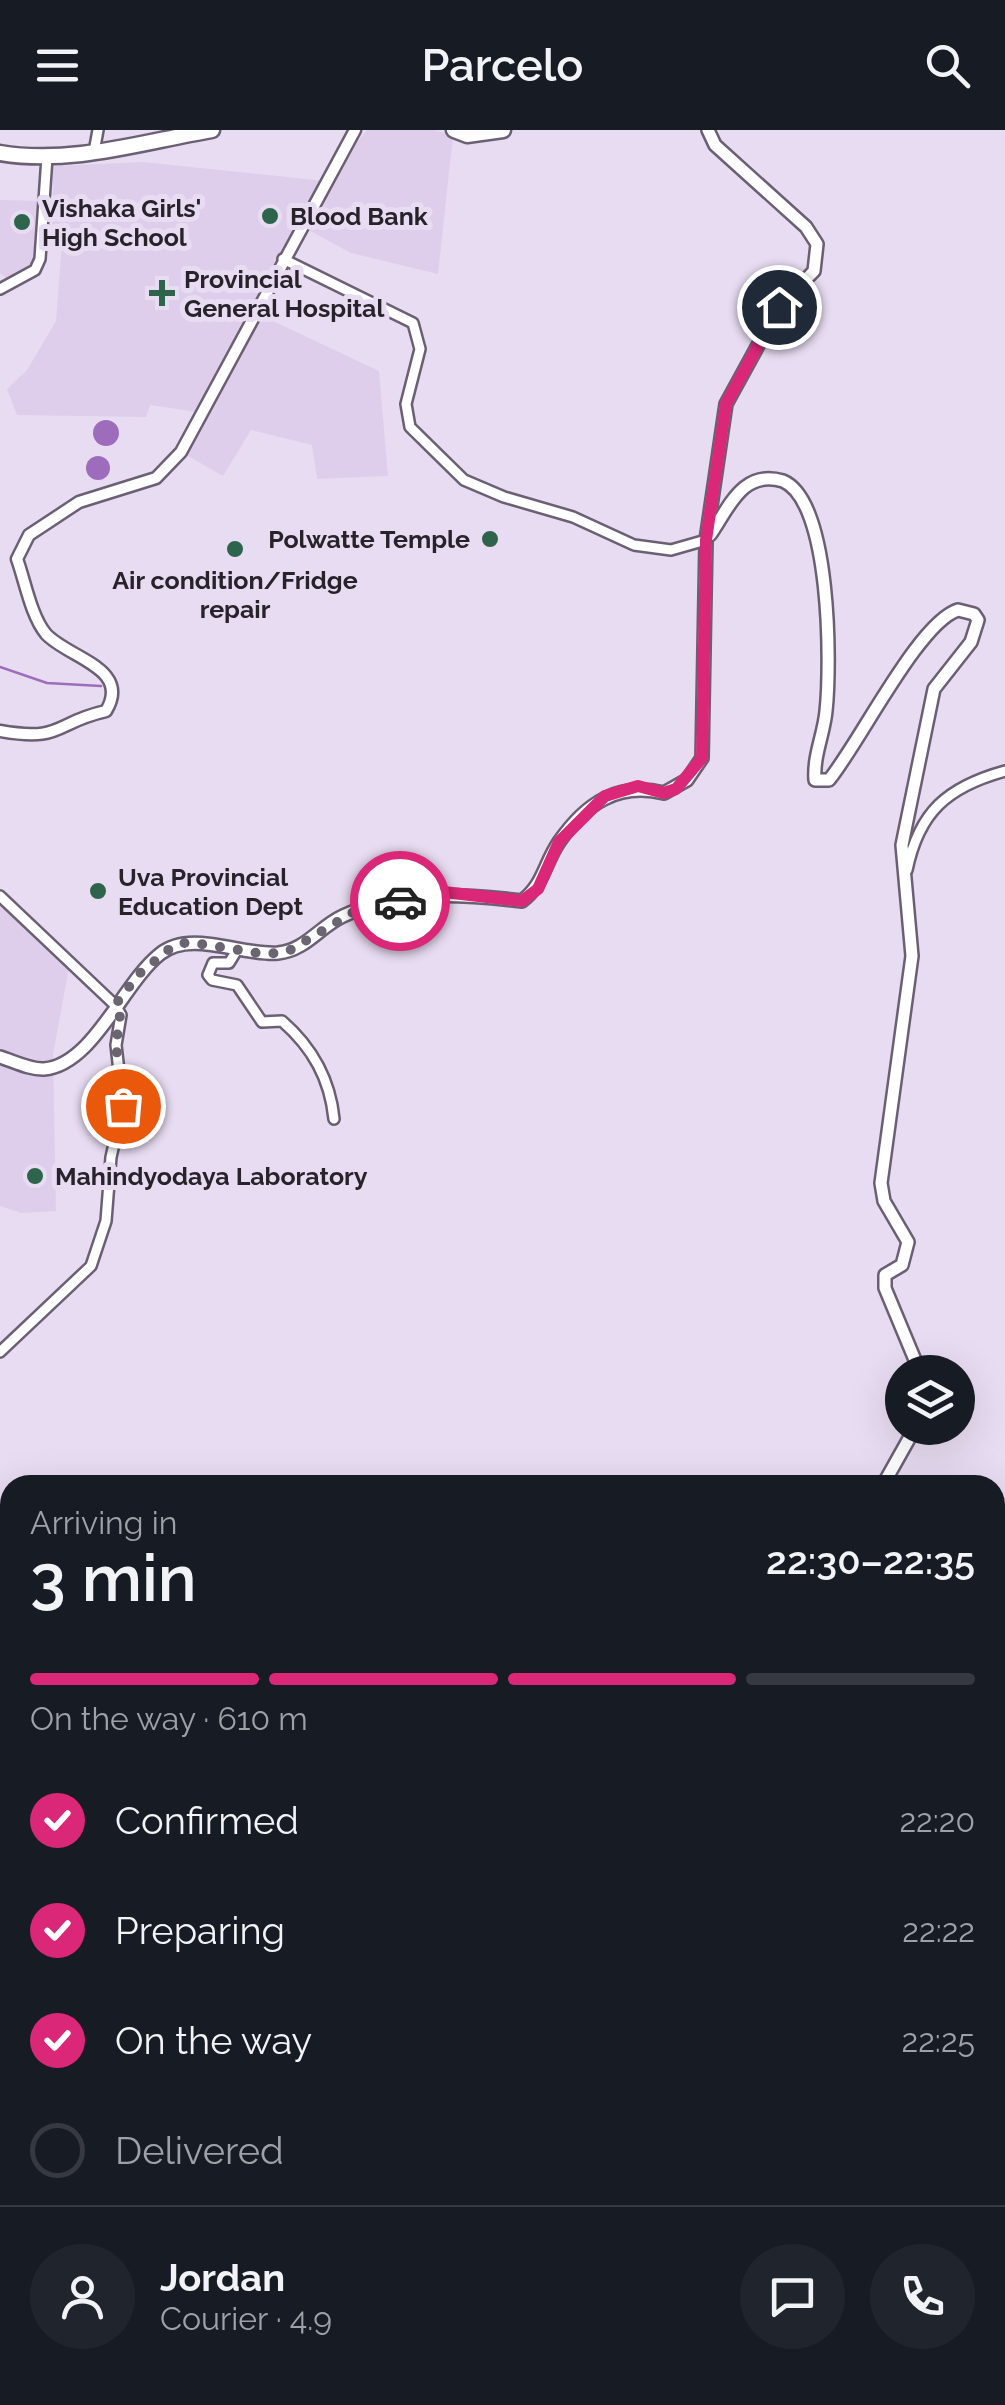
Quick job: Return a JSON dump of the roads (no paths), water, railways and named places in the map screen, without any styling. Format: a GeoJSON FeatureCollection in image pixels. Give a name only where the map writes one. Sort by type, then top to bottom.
{"type":"FeatureCollection","features":[{"type":"Feature","properties":{"kind":"highway"},"geometry":{"type":"LineString","coordinates":[[0,154],[46,157],[94,152],[212,130]]}},
{"type":"Feature","properties":{"kind":"highway"},"geometry":{"type":"LineString","coordinates":[[454,130],[467,135],[503,130]]}},
{"type":"Feature","properties":{"kind":"main road"},"geometry":{"type":"LineString","coordinates":[[0,1057],[41,1070],[74,1057],[139,974],[173,946],[188,942],[236,950],[287,952],[335,920],[385,904],[444,892],[522,901],[538,889],[559,842],[605,796],[638,786],[664,793],[687,780],[702,758],[706,540],[726,404],[779,307],[808,282],[814,270],[817,244],[806,227],[714,145],[708,130]]}},
{"type":"Feature","properties":{"kind":"main road"},"geometry":{"type":"LineString","coordinates":[[706,540],[736,493],[753,481],[782,481],[802,499],[811,521],[827,603],[826,712],[815,780],[829,780],[848,757],[932,625],[958,610],[974,614],[978,620],[970,642],[934,688],[902,845],[912,956],[880,1183],[884,1201],[908,1242],[902,1265],[885,1275],[885,1288],[913,1355]]}},
{"type":"Feature","properties":{"kind":"main road"},"geometry":{"type":"LineString","coordinates":[[889,1475],[905,1445]]}},
{"type":"Feature","properties":{"kind":"street"},"geometry":{"type":"LineString","coordinates":[[94,152],[98,130]]}},
{"type":"Feature","properties":{"kind":"street"},"geometry":{"type":"LineString","coordinates":[[0,731],[52,736],[81,716],[106,711],[113,700],[111,683],[103,671],[48,636],[40,625],[17,559],[19,551],[29,535],[79,502],[156,478],[168,469],[204,413],[355,130]]}},
{"type":"Feature","properties":{"kind":"street"},"geometry":{"type":"LineString","coordinates":[[0,288],[34,270],[40,259],[46,157]]}},
{"type":"Feature","properties":{"kind":"street"},"geometry":{"type":"LineString","coordinates":[[283,259],[413,323],[420,349],[406,404],[410,427],[464,480],[504,497],[573,516],[634,545],[671,550],[706,540]]}},
{"type":"Feature","properties":{"kind":"street"},"geometry":{"type":"LineString","coordinates":[[904,883],[914,834],[934,808],[980,778],[1005,771]]}},
{"type":"Feature","properties":{"kind":"street"},"geometry":{"type":"LineString","coordinates":[[378,868],[385,904]]}},
{"type":"Feature","properties":{"kind":"street"},"geometry":{"type":"LineString","coordinates":[[0,896],[115,1005],[120,1015],[116,1045],[123,1106],[111,1157],[99,1252],[92,1266],[0,1352]]}},
{"type":"Feature","properties":{"kind":"street"},"geometry":{"type":"LineString","coordinates":[[236,950],[229,963],[213,963],[208,975],[212,980],[237,984],[262,1022],[282,1022],[306,1041],[330,1090],[334,1120]]}},
{"type":"Feature","properties":{"kind":"waterway"},"geometry":{"type":"LineString","coordinates":[[0,667],[47,683],[101,686]]}},
{"type":"Feature","properties":{"kind":"place","name":"Blood Bank"},"geometry":{"type":"Point","coordinates":[270,216]}},
{"type":"Feature","properties":{"kind":"place","name":"Vishaka Girls' High School"},"geometry":{"type":"Point","coordinates":[22,222]}},
{"type":"Feature","properties":{"kind":"place","name":"Provincial General Hospital"},"geometry":{"type":"Point","coordinates":[162,293]}},
{"type":"Feature","properties":{"kind":"place","name":"Polwatte Temple"},"geometry":{"type":"Point","coordinates":[490,539]}},
{"type":"Feature","properties":{"kind":"place","name":"Air condition/Fridge repair"},"geometry":{"type":"Point","coordinates":[235,549]}},
{"type":"Feature","properties":{"kind":"place","name":"Uva Provincial Education Dept"},"geometry":{"type":"Point","coordinates":[98,891]}},
{"type":"Feature","properties":{"kind":"place","name":"Mahindyodaya Laboratory"},"geometry":{"type":"Point","coordinates":[35,1176]}}]}
